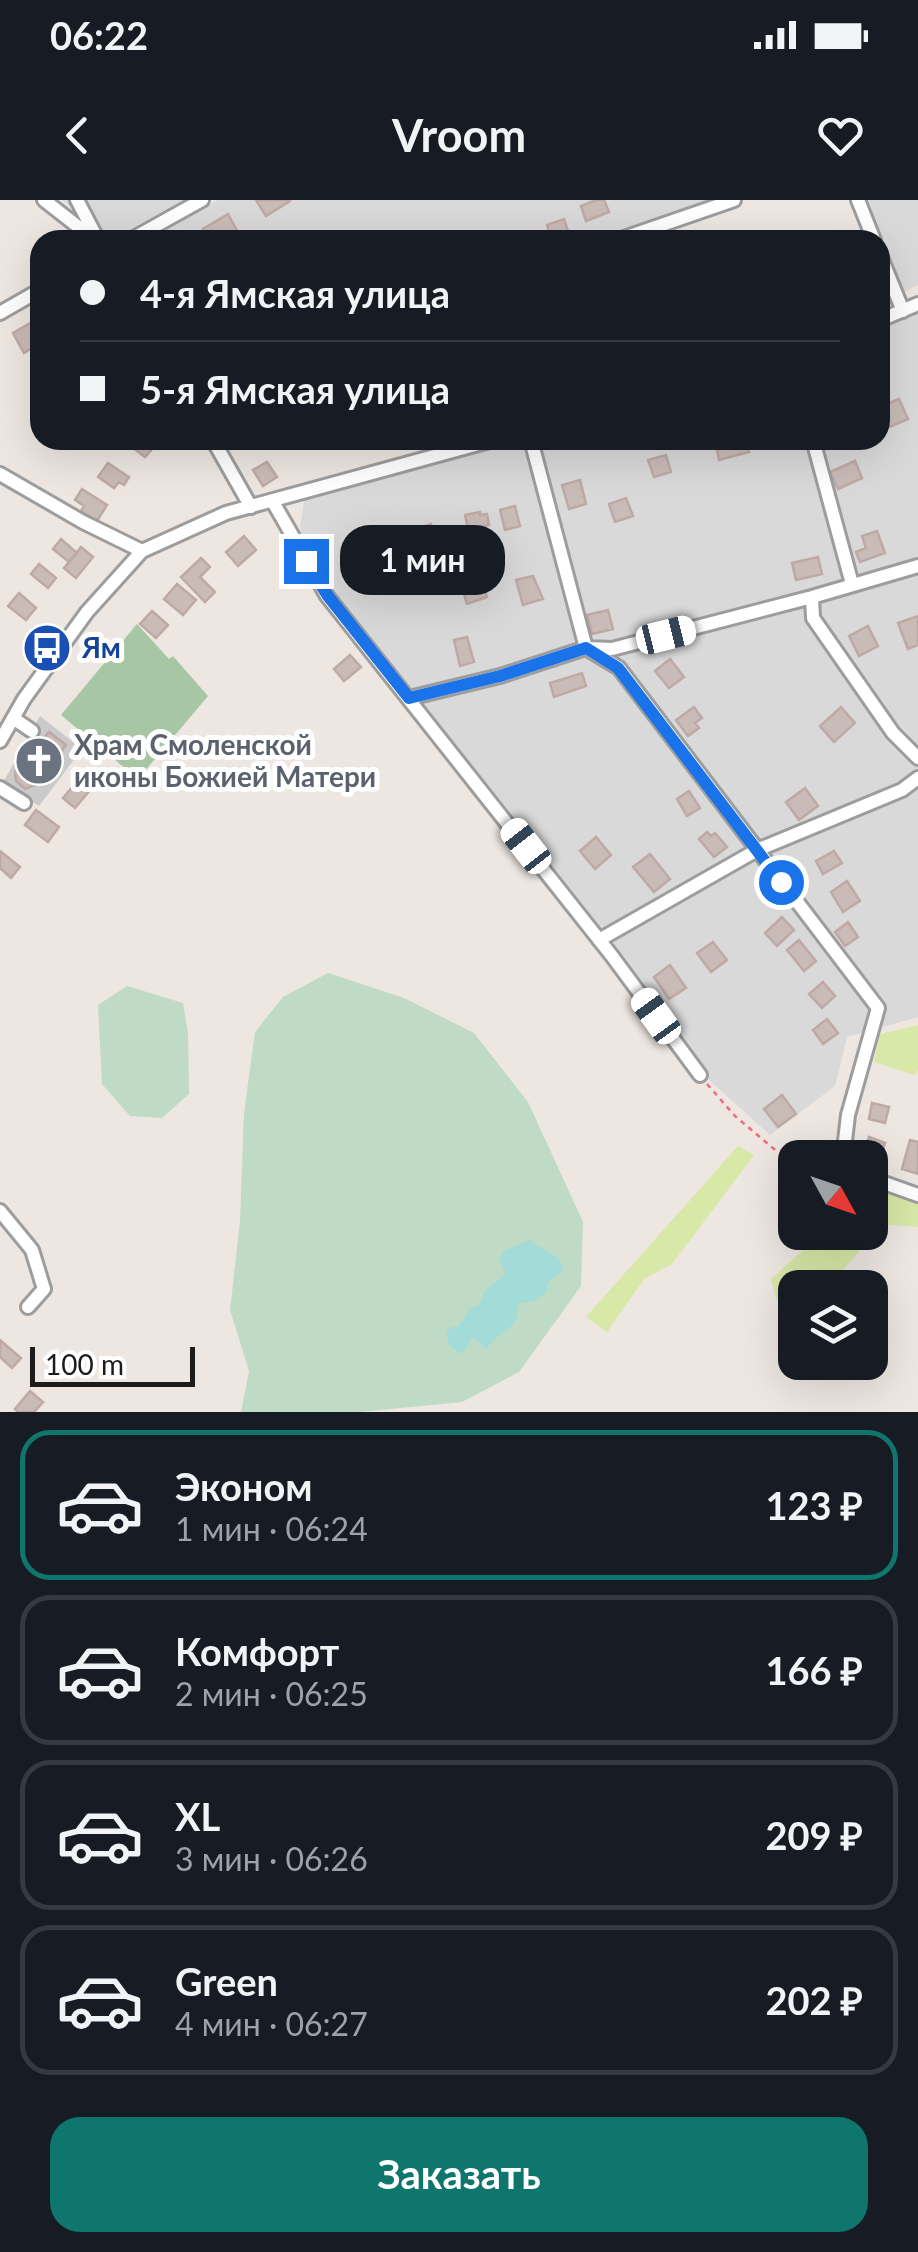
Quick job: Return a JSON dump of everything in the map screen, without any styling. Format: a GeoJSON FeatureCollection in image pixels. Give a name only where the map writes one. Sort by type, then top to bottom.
{"type":"FeatureCollection","features":[{"type":"Feature","properties":{"kind":"street"},"geometry":{"type":"LineString","coordinates":[[44,200],[84,230]]}},
{"type":"Feature","properties":{"kind":"street"},"geometry":{"type":"LineString","coordinates":[[77,200],[92,230]]}},
{"type":"Feature","properties":{"kind":"street"},"geometry":{"type":"LineString","coordinates":[[148,230],[202,200]]}},
{"type":"Feature","properties":{"kind":"street"},"geometry":{"type":"LineString","coordinates":[[647,230],[734,200]]}},
{"type":"Feature","properties":{"kind":"street"},"geometry":{"type":"LineString","coordinates":[[858,200],[870,230]]}},
{"type":"Feature","properties":{"kind":"street"},"geometry":{"type":"LineString","coordinates":[[890,279],[903,311]]}},
{"type":"Feature","properties":{"kind":"street"},"geometry":{"type":"LineString","coordinates":[[0,312],[30,296]]}},
{"type":"Feature","properties":{"kind":"street"},"geometry":{"type":"LineString","coordinates":[[890,316],[918,304]]}},
{"type":"Feature","properties":{"kind":"street"},"geometry":{"type":"LineString","coordinates":[[220,450],[252,507]]}},
{"type":"Feature","properties":{"kind":"street"},"geometry":{"type":"LineString","coordinates":[[0,741],[86,612],[142,550],[226,513],[458,450]]}},
{"type":"Feature","properties":{"kind":"street"},"geometry":{"type":"LineString","coordinates":[[534,450],[586,648],[618,668],[878,1008],[848,1115],[845,1140]]}},
{"type":"Feature","properties":{"kind":"street"},"geometry":{"type":"LineString","coordinates":[[816,450],[852,584]]}},
{"type":"Feature","properties":{"kind":"street"},"geometry":{"type":"LineString","coordinates":[[0,474],[83,522],[142,550]]}},
{"type":"Feature","properties":{"kind":"street"},"geometry":{"type":"LineString","coordinates":[[274,502],[328,596],[599,940],[700,1075]]}},
{"type":"Feature","properties":{"kind":"street"},"geometry":{"type":"LineString","coordinates":[[409,698],[500,676],[586,648],[612,649],[918,566]]}},
{"type":"Feature","properties":{"kind":"street"},"geometry":{"type":"LineString","coordinates":[[812,597],[813,618],[892,733],[918,758]]}},
{"type":"Feature","properties":{"kind":"street"},"geometry":{"type":"LineString","coordinates":[[13,718],[32,730]]}},
{"type":"Feature","properties":{"kind":"street"},"geometry":{"type":"LineString","coordinates":[[599,940],[757,850],[902,790],[918,778]]}},
{"type":"Feature","properties":{"kind":"street"},"geometry":{"type":"LineString","coordinates":[[0,788],[24,802]]}},
{"type":"Feature","properties":{"kind":"street"},"geometry":{"type":"LineString","coordinates":[[888,1184],[918,1195]]}},
{"type":"Feature","properties":{"kind":"street"},"geometry":{"type":"LineString","coordinates":[[0,1212],[32,1250],[44,1289],[28,1307]]}},
{"type":"Feature","properties":{"kind":"path"},"geometry":{"type":"LineString","coordinates":[[700,1075],[735,1116],[778,1150]]}},
{"type":"Feature","properties":{"kind":"shaded area"},"geometry":{"type":"Polygon","coordinates":[[[62,200],[183,200],[128,230],[100,230],[62,200]]]}},
{"type":"Feature","properties":{"kind":"shaded area"},"geometry":{"type":"Polygon","coordinates":[[[218,200],[717,200],[623,230],[164,230],[218,200]]]}},
{"type":"Feature","properties":{"kind":"shaded area"},"geometry":{"type":"Polygon","coordinates":[[[867,200],[918,200],[918,285],[904,292],[890,257],[890,230],[879,230],[867,200]]]}},
{"type":"Feature","properties":{"kind":"shaded area"},"geometry":{"type":"Polygon","coordinates":[[[918,307],[918,1017],[847,1037],[835,1086],[770,1135],[706,1077],[616,954],[329,595],[308,559],[300,526],[305,496],[476,450],[890,450],[890,319],[918,307]]]}},
{"type":"Feature","properties":{"kind":"shaded area"},"geometry":{"type":"Polygon","coordinates":[[[40,716],[82,749],[39,806],[4,781],[40,716]]]}},
{"type":"Feature","properties":{"kind":"green space"},"geometry":{"type":"Polygon","coordinates":[[[137,624],[169,659],[173,656],[208,696],[138,779],[61,715],[137,624]]]}},
{"type":"Feature","properties":{"kind":"green space"},"geometry":{"type":"Polygon","coordinates":[[[328,973],[404,998],[474,1033],[528,1102],[583,1222],[581,1286],[519,1372],[462,1402],[360,1412],[241,1412],[249,1371],[230,1310],[240,1222],[244,1113],[255,1032],[283,997],[328,973]]]}},
{"type":"Feature","properties":{"kind":"green space"},"geometry":{"type":"Polygon","coordinates":[[[127,986],[183,1003],[188,1033],[189,1094],[162,1118],[130,1116],[102,1084],[98,1005],[127,986]]]}},
{"type":"Feature","properties":{"kind":"green space"},"geometry":{"type":"Polygon","coordinates":[[[918,1025],[918,1070],[914,1075],[874,1062],[880,1034],[918,1025]]]}},
{"type":"Feature","properties":{"kind":"green space"},"geometry":{"type":"Polygon","coordinates":[[[738,1146],[754,1155],[672,1264],[644,1279],[607,1332],[586,1317],[738,1146]]]}},
{"type":"Feature","properties":{"kind":"green space"},"geometry":{"type":"Polygon","coordinates":[[[888,1193],[918,1203],[918,1227],[888,1224],[888,1193]]]}},
{"type":"Feature","properties":{"kind":"green space"},"geometry":{"type":"Polygon","coordinates":[[[860,1250],[843,1270],[781,1270],[800,1253],[860,1250]]]}},
{"type":"Feature","properties":{"kind":"green space"},"geometry":{"type":"Polygon","coordinates":[[[778,1273],[778,1300],[776,1299],[771,1279],[778,1273]]]}},
{"type":"Feature","properties":{"kind":"water"},"geometry":{"type":"Polygon","coordinates":[[[529,1240],[559,1259],[563,1270],[548,1282],[546,1293],[534,1301],[518,1304],[512,1326],[486,1350],[472,1339],[461,1354],[450,1346],[446,1334],[451,1327],[459,1326],[470,1308],[479,1305],[484,1292],[506,1273],[499,1258],[504,1251],[529,1240]]]}},
{"type":"Feature","properties":{"kind":"building"},"geometry":{"type":"Polygon","coordinates":[[[256,200],[290,200],[290,201],[266,216],[256,200]]]}},
{"type":"Feature","properties":{"kind":"building"},"geometry":{"type":"Polygon","coordinates":[[[604,200],[609,212],[586,221],[581,206],[604,200]]]}},
{"type":"Feature","properties":{"kind":"building"},"geometry":{"type":"Polygon","coordinates":[[[228,214],[237,230],[204,230],[228,214]]]}},
{"type":"Feature","properties":{"kind":"building"},"geometry":{"type":"Polygon","coordinates":[[[564,219],[568,230],[549,230],[547,225],[564,219]]]}},
{"type":"Feature","properties":{"kind":"building"},"geometry":{"type":"Polygon","coordinates":[[[30,323],[30,349],[24,353],[13,333],[30,323]]]}},
{"type":"Feature","properties":{"kind":"building"},"geometry":{"type":"Polygon","coordinates":[[[899,399],[908,419],[890,427],[890,403],[899,399]]]}},
{"type":"Feature","properties":{"kind":"building"},"geometry":{"type":"Polygon","coordinates":[[[717,450],[749,452],[719,460],[717,450]]]}},
{"type":"Feature","properties":{"kind":"building"},"geometry":{"type":"Polygon","coordinates":[[[666,455],[671,472],[654,477],[648,460],[666,455]]]}},
{"type":"Feature","properties":{"kind":"building"},"geometry":{"type":"Polygon","coordinates":[[[855,461],[862,478],[838,489],[830,472],[855,461]]]}},
{"type":"Feature","properties":{"kind":"building"},"geometry":{"type":"Polygon","coordinates":[[[267,462],[277,477],[263,486],[253,470],[267,462]]]}},
{"type":"Feature","properties":{"kind":"building"},"geometry":{"type":"Polygon","coordinates":[[[108,463],[129,477],[124,485],[119,482],[114,488],[98,477],[108,463]]]}},
{"type":"Feature","properties":{"kind":"building"},"geometry":{"type":"Polygon","coordinates":[[[580,480],[586,504],[569,509],[562,485],[580,480]]]}},
{"type":"Feature","properties":{"kind":"building"},"geometry":{"type":"Polygon","coordinates":[[[82,489],[107,505],[97,521],[81,511],[84,506],[75,500],[82,489]]]}},
{"type":"Feature","properties":{"kind":"building"},"geometry":{"type":"Polygon","coordinates":[[[626,498],[633,516],[615,522],[609,504],[626,498]]]}},
{"type":"Feature","properties":{"kind":"building"},"geometry":{"type":"Polygon","coordinates":[[[515,506],[520,526],[505,530],[500,510],[515,506]]]}},
{"type":"Feature","properties":{"kind":"building"},"geometry":{"type":"Polygon","coordinates":[[[487,514],[489,525],[468,529],[465,515],[487,514]]]}},
{"type":"Feature","properties":{"kind":"building"},"geometry":{"type":"Polygon","coordinates":[[[431,524],[436,541],[414,547],[409,531],[431,524]]]}},
{"type":"Feature","properties":{"kind":"building"},"geometry":{"type":"Polygon","coordinates":[[[877,531],[885,553],[860,562],[856,552],[866,548],[862,536],[877,531]]]}},
{"type":"Feature","properties":{"kind":"building"},"geometry":{"type":"Polygon","coordinates":[[[244,536],[256,550],[238,566],[226,552],[244,536]]]}},
{"type":"Feature","properties":{"kind":"building"},"geometry":{"type":"Polygon","coordinates":[[[61,539],[77,553],[69,562],[53,549],[61,539]]]}},
{"type":"Feature","properties":{"kind":"building"},"geometry":{"type":"Polygon","coordinates":[[[81,547],[93,557],[76,578],[64,568],[81,547]]]}},
{"type":"Feature","properties":{"kind":"building"},"geometry":{"type":"Polygon","coordinates":[[[403,553],[407,575],[390,578],[385,556],[403,553]]]}},
{"type":"Feature","properties":{"kind":"building"},"geometry":{"type":"Polygon","coordinates":[[[818,557],[822,574],[796,580],[792,563],[818,557]]]}},
{"type":"Feature","properties":{"kind":"building"},"geometry":{"type":"Polygon","coordinates":[[[201,558],[210,567],[200,577],[215,592],[205,602],[181,577],[201,558]]]}},
{"type":"Feature","properties":{"kind":"building"},"geometry":{"type":"Polygon","coordinates":[[[39,564],[56,578],[48,588],[31,574],[39,564]]]}},
{"type":"Feature","properties":{"kind":"building"},"geometry":{"type":"Polygon","coordinates":[[[533,576],[543,599],[523,605],[516,580],[533,576]]]}},
{"type":"Feature","properties":{"kind":"building"},"geometry":{"type":"Polygon","coordinates":[[[177,584],[196,600],[183,615],[164,599],[177,584]]]}},
{"type":"Feature","properties":{"kind":"building"},"geometry":{"type":"Polygon","coordinates":[[[482,584],[487,597],[467,604],[463,591],[482,584]]]}},
{"type":"Feature","properties":{"kind":"building"},"geometry":{"type":"Polygon","coordinates":[[[19,593],[36,608],[26,620],[8,606],[19,593]]]}},
{"type":"Feature","properties":{"kind":"building"},"geometry":{"type":"Polygon","coordinates":[[[608,610],[613,629],[592,634],[587,615],[608,610]]]}},
{"type":"Feature","properties":{"kind":"building"},"geometry":{"type":"Polygon","coordinates":[[[152,611],[168,625],[156,638],[140,624],[152,611]]]}},
{"type":"Feature","properties":{"kind":"building"},"geometry":{"type":"Polygon","coordinates":[[[918,616],[918,645],[908,649],[898,623],[918,616]]]}},
{"type":"Feature","properties":{"kind":"building"},"geometry":{"type":"Polygon","coordinates":[[[868,626],[878,646],[859,656],[849,636],[868,626]]]}},
{"type":"Feature","properties":{"kind":"building"},"geometry":{"type":"Polygon","coordinates":[[[467,637],[474,662],[460,666],[454,640],[467,637]]]}},
{"type":"Feature","properties":{"kind":"building"},"geometry":{"type":"Polygon","coordinates":[[[350,655],[361,667],[344,681],[334,669],[350,655]]]}},
{"type":"Feature","properties":{"kind":"building"},"geometry":{"type":"Polygon","coordinates":[[[670,659],[684,677],[669,688],[655,671],[670,659]]]}},
{"type":"Feature","properties":{"kind":"building"},"geometry":{"type":"Polygon","coordinates":[[[582,673],[586,686],[554,697],[550,683],[582,673]]]}},
{"type":"Feature","properties":{"kind":"building"},"geometry":{"type":"Polygon","coordinates":[[[694,707],[702,718],[695,723],[699,728],[688,736],[676,720],[694,707]]]}},
{"type":"Feature","properties":{"kind":"building"},"geometry":{"type":"Polygon","coordinates":[[[841,707],[855,723],[834,742],[820,726],[841,707]]]}},
{"type":"Feature","properties":{"kind":"building","name":"Храм Смоленской иконы Божией Матери"},"geometry":{"type":"Polygon","coordinates":[[[49,732],[66,745],[38,784],[25,789],[16,781],[15,772],[49,732]]]}},
{"type":"Feature","properties":{"kind":"building"},"geometry":{"type":"Polygon","coordinates":[[[84,773],[96,783],[75,808],[63,798],[84,773]]]}},
{"type":"Feature","properties":{"kind":"building"},"geometry":{"type":"Polygon","coordinates":[[[805,788],[818,806],[799,820],[786,802],[805,788]]]}},
{"type":"Feature","properties":{"kind":"building"},"geometry":{"type":"Polygon","coordinates":[[[689,791],[700,808],[687,816],[677,799],[689,791]]]}},
{"type":"Feature","properties":{"kind":"building"},"geometry":{"type":"Polygon","coordinates":[[[36,810],[59,827],[48,842],[25,825],[36,810]]]}},
{"type":"Feature","properties":{"kind":"building"},"geometry":{"type":"Polygon","coordinates":[[[707,832],[711,836],[715,833],[727,847],[714,857],[699,839],[707,832]]]}},
{"type":"Feature","properties":{"kind":"building"},"geometry":{"type":"Polygon","coordinates":[[[596,837],[611,855],[595,869],[580,851],[596,837]]]}},
{"type":"Feature","properties":{"kind":"building"},"geometry":{"type":"Polygon","coordinates":[[[0,851],[20,867],[11,878],[0,868],[0,851]]]}},
{"type":"Feature","properties":{"kind":"building"},"geometry":{"type":"Polygon","coordinates":[[[834,851],[842,863],[823,874],[816,861],[834,851]]]}},
{"type":"Feature","properties":{"kind":"building"},"geometry":{"type":"Polygon","coordinates":[[[650,854],[670,879],[654,892],[633,867],[650,854]]]}},
{"type":"Feature","properties":{"kind":"building"},"geometry":{"type":"Polygon","coordinates":[[[847,881],[860,901],[843,912],[831,892],[847,881]]]}},
{"type":"Feature","properties":{"kind":"building"},"geometry":{"type":"Polygon","coordinates":[[[782,917],[794,930],[777,946],[765,933],[782,917]]]}},
{"type":"Feature","properties":{"kind":"building"},"geometry":{"type":"Polygon","coordinates":[[[848,922],[858,937],[845,946],[835,932],[848,922]]]}},
{"type":"Feature","properties":{"kind":"building"},"geometry":{"type":"Polygon","coordinates":[[[799,940],[816,961],[804,971],[787,950],[799,940]]]}},
{"type":"Feature","properties":{"kind":"building"},"geometry":{"type":"Polygon","coordinates":[[[713,942],[727,960],[711,972],[697,953],[713,942]]]}},
{"type":"Feature","properties":{"kind":"building"},"geometry":{"type":"Polygon","coordinates":[[[670,965],[686,988],[669,999],[654,977],[670,965]]]}},
{"type":"Feature","properties":{"kind":"building"},"geometry":{"type":"Polygon","coordinates":[[[823,982],[835,996],[822,1008],[809,994],[823,982]]]}},
{"type":"Feature","properties":{"kind":"building"},"geometry":{"type":"Polygon","coordinates":[[[827,1019],[838,1033],[823,1044],[813,1030],[827,1019]]]}},
{"type":"Feature","properties":{"kind":"building"},"geometry":{"type":"Polygon","coordinates":[[[782,1095],[796,1114],[778,1127],[764,1109],[782,1095]]]}},
{"type":"Feature","properties":{"kind":"building"},"geometry":{"type":"Polygon","coordinates":[[[872,1103],[889,1107],[885,1123],[869,1119],[872,1103]]]}},
{"type":"Feature","properties":{"kind":"building"},"geometry":{"type":"Polygon","coordinates":[[[910,1140],[918,1142],[918,1174],[902,1169],[910,1140]]]}},
{"type":"Feature","properties":{"kind":"building"},"geometry":{"type":"Polygon","coordinates":[[[0,1340],[21,1358],[12,1368],[0,1357],[0,1340]]]}},
{"type":"Feature","properties":{"kind":"building"},"geometry":{"type":"Polygon","coordinates":[[[30,1391],[43,1402],[34,1412],[18,1412],[15,1409],[30,1391]]]}},
{"type":"Feature","properties":{"kind":"place","name":"Ям"},"geometry":{"type":"Point","coordinates":[47,648]}},
{"type":"Feature","properties":{"kind":"place","name":"Храм Смоленской иконы Божией Матери"},"geometry":{"type":"Point","coordinates":[39,761]}},
{"type":"Feature","properties":{"kind":"route"},"geometry":{"type":"LineString","coordinates":[[306,561],[328,596],[409,698],[500,676],[586,648],[618,668],[781,882]]}}]}
